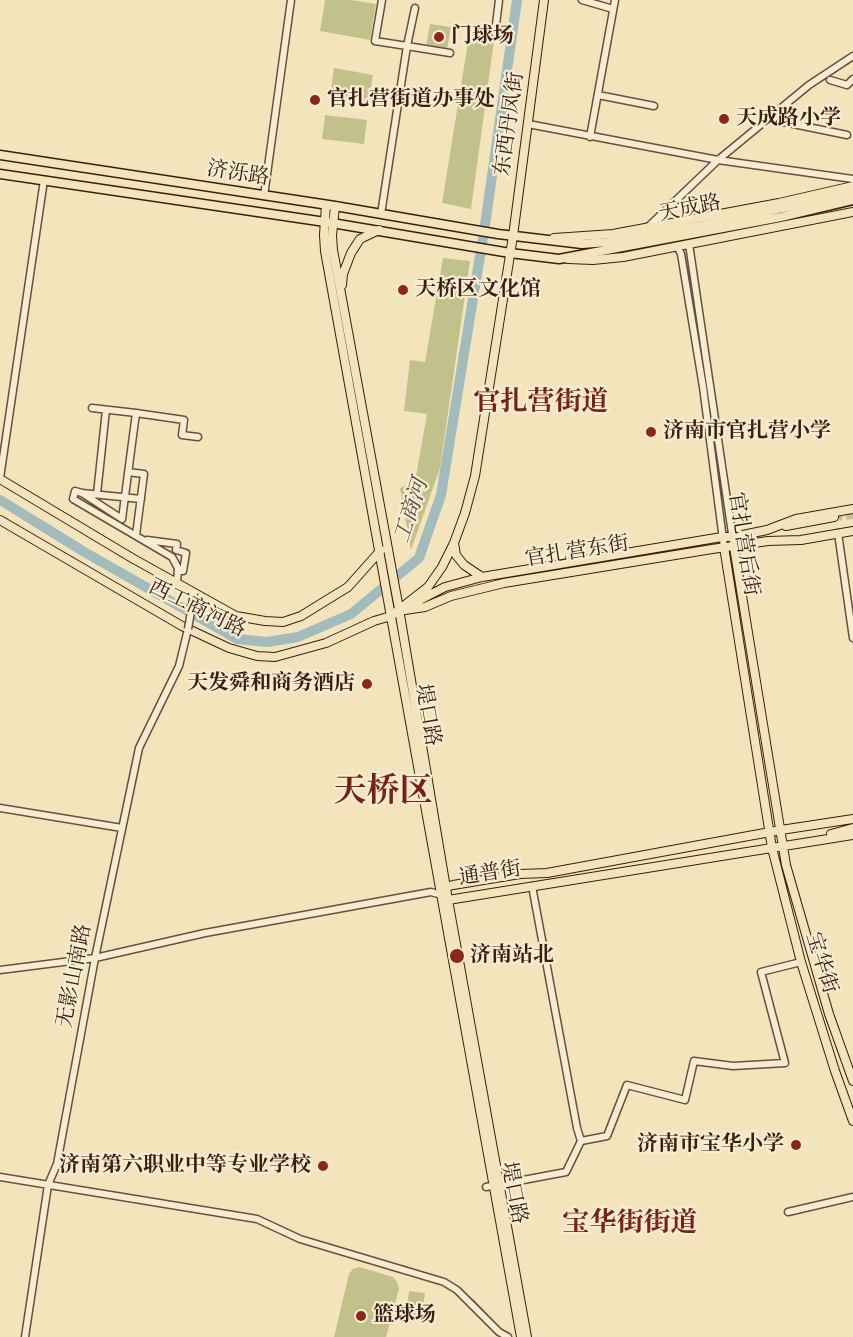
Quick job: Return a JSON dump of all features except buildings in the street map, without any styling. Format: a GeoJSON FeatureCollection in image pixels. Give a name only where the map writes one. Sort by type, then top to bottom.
{"type":"FeatureCollection","features":[{"type":"Feature","properties":{"kind":"highway","name":"济泺路"},"geometry":{"type":"LineString","coordinates":[[0,155],[513,236]]}},
{"type":"Feature","properties":{"kind":"highway","name":"济泺路"},"geometry":{"type":"LineString","coordinates":[[0,174],[328,222],[510,253]]}},
{"type":"Feature","properties":{"kind":"highway","name":"天成路"},"geometry":{"type":"LineString","coordinates":[[513,236],[582,244],[608,242],[853,193]]}},
{"type":"Feature","properties":{"kind":"highway","name":"天成路"},"geometry":{"type":"LineString","coordinates":[[510,253],[559,259],[782,217],[853,200]]}},
{"type":"Feature","properties":{"kind":"main road","name":"东西丹凤街"},"geometry":{"type":"LineString","coordinates":[[510,253],[544,0]]}},
{"type":"Feature","properties":{"kind":"main road","name":"天成路"},"geometry":{"type":"LineString","coordinates":[[532,238],[613,234],[779,203],[853,186]]}},
{"type":"Feature","properties":{"kind":"main road","name":"堤口路"},"geometry":{"type":"LineString","coordinates":[[330,206],[325,251],[389,604],[388,617],[445,897],[521,1337]]}},
{"type":"Feature","properties":{"kind":"main road","name":"天成路"},"geometry":{"type":"LineString","coordinates":[[559,259],[603,259],[853,212]]}},
{"type":"Feature","properties":{"kind":"main road","name":"堤口路"},"geometry":{"type":"LineString","coordinates":[[328,222],[386,545],[397,599],[403,609],[446,887],[445,897]]}},
{"type":"Feature","properties":{"kind":"main road"},"geometry":{"type":"LineString","coordinates":[[341,293],[343,274],[351,254],[360,239],[378,230]]}},
{"type":"Feature","properties":{"kind":"main road","name":"西工商河路"},"geometry":{"type":"LineString","coordinates":[[0,520],[188,629],[229,648],[257,656],[275,657],[326,643],[388,617],[403,609],[428,587],[442,567],[454,543],[465,513],[475,476],[510,253]]}},
{"type":"Feature","properties":{"kind":"main road","name":"西工商河路"},"geometry":{"type":"LineString","coordinates":[[0,479],[132,558],[236,616],[265,621],[283,622],[301,616],[348,587],[386,545]]}},
{"type":"Feature","properties":{"kind":"main road","name":"官扎营东街"},"geometry":{"type":"LineString","coordinates":[[403,609],[445,587],[482,577],[733,537],[767,530],[796,519],[853,509]]}},
{"type":"Feature","properties":{"kind":"main road"},"geometry":{"type":"LineString","coordinates":[[767,530],[834,518]]}},
{"type":"Feature","properties":{"kind":"main road","name":"官扎营东街"},"geometry":{"type":"LineString","coordinates":[[403,609],[425,607],[482,587],[724,547],[853,531]]}},
{"type":"Feature","properties":{"kind":"main road"},"geometry":{"type":"LineString","coordinates":[[454,543],[456,555],[464,565],[482,577]]}},
{"type":"Feature","properties":{"kind":"main road","name":"官扎营后街"},"geometry":{"type":"LineString","coordinates":[[724,547],[772,848]]}},
{"type":"Feature","properties":{"kind":"main road","name":"官扎营后街"},"geometry":{"type":"LineString","coordinates":[[735,547],[781,830]]}},
{"type":"Feature","properties":{"kind":"main road","name":"通普街"},"geometry":{"type":"LineString","coordinates":[[446,887],[520,874],[547,873],[853,819]]}},
{"type":"Feature","properties":{"kind":"main road"},"geometry":{"type":"LineString","coordinates":[[800,843],[853,828]]}},
{"type":"Feature","properties":{"kind":"main road","name":"宝华街"},"geometry":{"type":"LineString","coordinates":[[781,830],[786,865],[829,1014],[853,1081]]}},
{"type":"Feature","properties":{"kind":"main road"},"geometry":{"type":"LineString","coordinates":[[800,843],[853,835]]}},
{"type":"Feature","properties":{"kind":"main road","name":"通普街"},"geometry":{"type":"LineString","coordinates":[[445,897],[532,886],[800,843]]}},
{"type":"Feature","properties":{"kind":"main road","name":"宝华街"},"geometry":{"type":"LineString","coordinates":[[772,848],[801,962],[853,1121]]}},
{"type":"Feature","properties":{"kind":"main road","name":"堤口路"},"geometry":{"type":"LineString","coordinates":[[496,1185],[527,1337]]}},
{"type":"Feature","properties":{"kind":"street"},"geometry":{"type":"LineString","coordinates":[[264,196],[291,0]]}},
{"type":"Feature","properties":{"kind":"street"},"geometry":{"type":"LineString","coordinates":[[382,0],[375,41],[450,53]]}},
{"type":"Feature","properties":{"kind":"street"},"geometry":{"type":"LineString","coordinates":[[495,33],[499,0]]}},
{"type":"Feature","properties":{"kind":"street"},"geometry":{"type":"LineString","coordinates":[[582,0],[613,9]]}},
{"type":"Feature","properties":{"kind":"street"},"geometry":{"type":"LineString","coordinates":[[590,137],[615,0]]}},
{"type":"Feature","properties":{"kind":"street"},"geometry":{"type":"LineString","coordinates":[[381,214],[414,8]]}},
{"type":"Feature","properties":{"kind":"street"},"geometry":{"type":"LineString","coordinates":[[648,227],[718,160],[809,85],[853,56]]}},
{"type":"Feature","properties":{"kind":"street"},"geometry":{"type":"LineString","coordinates":[[830,80],[847,85],[853,79]]}},
{"type":"Feature","properties":{"kind":"street"},"geometry":{"type":"LineString","coordinates":[[598,95],[654,106]]}},
{"type":"Feature","properties":{"kind":"street"},"geometry":{"type":"LineString","coordinates":[[768,119],[848,135]]}},
{"type":"Feature","properties":{"kind":"street"},"geometry":{"type":"LineString","coordinates":[[528,124],[718,160],[853,179]]}},
{"type":"Feature","properties":{"kind":"street"},"geometry":{"type":"LineString","coordinates":[[0,479],[44,180]]}},
{"type":"Feature","properties":{"kind":"street","name":"官扎营后街"},"geometry":{"type":"LineString","coordinates":[[689,244],[735,547]]}},
{"type":"Feature","properties":{"kind":"street","name":"官扎营后街"},"geometry":{"type":"LineString","coordinates":[[677,246],[681,254],[703,387],[724,547]]}},
{"type":"Feature","properties":{"kind":"street"},"geometry":{"type":"LineString","coordinates":[[92,408],[184,420],[182,435],[198,437]]}},
{"type":"Feature","properties":{"kind":"street"},"geometry":{"type":"LineString","coordinates":[[97,494],[106,410]]}},
{"type":"Feature","properties":{"kind":"street"},"geometry":{"type":"LineString","coordinates":[[122,526],[136,413]]}},
{"type":"Feature","properties":{"kind":"street"},"geometry":{"type":"LineString","coordinates":[[128,472],[144,474],[136,535]]}},
{"type":"Feature","properties":{"kind":"street"},"geometry":{"type":"LineString","coordinates":[[141,499],[75,491],[73,499],[172,557],[178,571],[177,582]]}},
{"type":"Feature","properties":{"kind":"street"},"geometry":{"type":"LineString","coordinates":[[82,493],[122,519]]}},
{"type":"Feature","properties":{"kind":"street"},"geometry":{"type":"LineString","coordinates":[[838,533],[853,638]]}},
{"type":"Feature","properties":{"kind":"street"},"geometry":{"type":"LineString","coordinates":[[144,539],[177,544],[176,550],[186,553],[183,571],[178,571]]}},
{"type":"Feature","properties":{"kind":"street","name":"无影山南路"},"geometry":{"type":"LineString","coordinates":[[25,1337],[48,1185],[57,1164],[95,958],[139,748],[179,666],[194,593]]}},
{"type":"Feature","properties":{"kind":"street"},"geometry":{"type":"LineString","coordinates":[[0,808],[122,828]]}},
{"type":"Feature","properties":{"kind":"street"},"geometry":{"type":"LineString","coordinates":[[496,1185],[566,1172],[581,1141],[532,886]]}},
{"type":"Feature","properties":{"kind":"street"},"geometry":{"type":"LineString","coordinates":[[0,970],[95,958],[205,933],[431,892],[445,897]]}},
{"type":"Feature","properties":{"kind":"street"},"geometry":{"type":"LineString","coordinates":[[581,1141],[607,1136],[627,1085],[685,1100],[694,1061],[733,1066],[785,1063],[761,972],[801,962]]}},
{"type":"Feature","properties":{"kind":"street"},"geometry":{"type":"LineString","coordinates":[[0,1177],[257,1219],[300,1239],[444,1282],[457,1290],[499,1332],[508,1337]]}},
{"type":"Feature","properties":{"kind":"street"},"geometry":{"type":"LineString","coordinates":[[788,1212],[853,1197]]}},
{"type":"Feature","properties":{"kind":"shaded area"},"geometry":{"type":"Polygon","coordinates":[[[325,0],[351,0],[376,4],[370,40],[320,31],[325,0]]]}},
{"type":"Feature","properties":{"kind":"shaded area","name":"门球场"},"geometry":{"type":"Polygon","coordinates":[[[430,24],[451,27],[447,49],[426,46],[430,24]]]}},
{"type":"Feature","properties":{"kind":"shaded area"},"geometry":{"type":"Polygon","coordinates":[[[470,30],[495,33],[471,209],[442,203],[470,30]]]}},
{"type":"Feature","properties":{"kind":"shaded area"},"geometry":{"type":"Polygon","coordinates":[[[334,68],[373,75],[368,105],[330,98],[334,68]]]}},
{"type":"Feature","properties":{"kind":"shaded area"},"geometry":{"type":"Polygon","coordinates":[[[325,115],[367,120],[364,144],[322,139],[325,115]]]}},
{"type":"Feature","properties":{"kind":"shaded area"},"geometry":{"type":"Polygon","coordinates":[[[443,258],[470,261],[440,468],[411,550],[400,488],[415,482],[427,414],[404,411],[410,360],[425,362],[443,258]]]}},
{"type":"Feature","properties":{"kind":"shaded area"},"geometry":{"type":"Polygon","coordinates":[[[359,1267],[393,1277],[397,1282],[399,1289],[386,1337],[334,1337],[349,1274],[353,1269],[359,1267]]]}},
{"type":"Feature","properties":{"kind":"shaded area"},"geometry":{"type":"Polygon","coordinates":[[[409,1291],[425,1293],[421,1321],[405,1324],[409,1291]]]}},
{"type":"Feature","properties":{"kind":"waterway","name":"工商河"},"geometry":{"type":"LineString","coordinates":[[0,500],[86,553],[237,639],[267,642],[298,637],[351,614],[419,558],[441,495],[485,225],[517,0]]}},
{"type":"Feature","properties":{"kind":"waterway"},"geometry":{"type":"LineString","coordinates":[[403,1266],[414,1270]]}},
{"type":"Feature","properties":{"kind":"waterway"},"geometry":{"type":"LineString","coordinates":[[464,1293],[493,1321]]}},
{"type":"Feature","properties":{"kind":"tunnel"},"geometry":{"type":"LineString","coordinates":[[834,517],[853,515]]}},
{"type":"Feature","properties":{"kind":"place","name":"门球场"},"geometry":{"type":"Point","coordinates":[439,37]}},
{"type":"Feature","properties":{"kind":"place","name":"官扎营街道办事处"},"geometry":{"type":"Point","coordinates":[315,100]}},
{"type":"Feature","properties":{"kind":"place","name":"天成路小学"},"geometry":{"type":"Point","coordinates":[724,119]}},
{"type":"Feature","properties":{"kind":"place","name":"天桥区文化馆"},"geometry":{"type":"Point","coordinates":[403,290]}},
{"type":"Feature","properties":{"kind":"place","name":"济南市官扎营小学"},"geometry":{"type":"Point","coordinates":[651,432]}},
{"type":"Feature","properties":{"kind":"place","name":"天发舜和商务酒店"},"geometry":{"type":"Point","coordinates":[367,684]}},
{"type":"Feature","properties":{"kind":"place","name":"济南站北"},"geometry":{"type":"Point","coordinates":[457,956]}},
{"type":"Feature","properties":{"kind":"place","name":"济南市宝华小学"},"geometry":{"type":"Point","coordinates":[796,1145]}},
{"type":"Feature","properties":{"kind":"place","name":"济南第六职业中等专业学校"},"geometry":{"type":"Point","coordinates":[323,1166]}},
{"type":"Feature","properties":{"kind":"place","name":"篮球场"},"geometry":{"type":"Point","coordinates":[361,1316]}},
{"type":"Feature","properties":{"kind":"district","name":"官扎营街道"},"geometry":{"type":"Point","coordinates":[541,403]}},
{"type":"Feature","properties":{"kind":"district","name":"天桥区"},"geometry":{"type":"Point","coordinates":[383,793]}},
{"type":"Feature","properties":{"kind":"district","name":"宝华街街道"},"geometry":{"type":"Point","coordinates":[630,1224]}}]}
